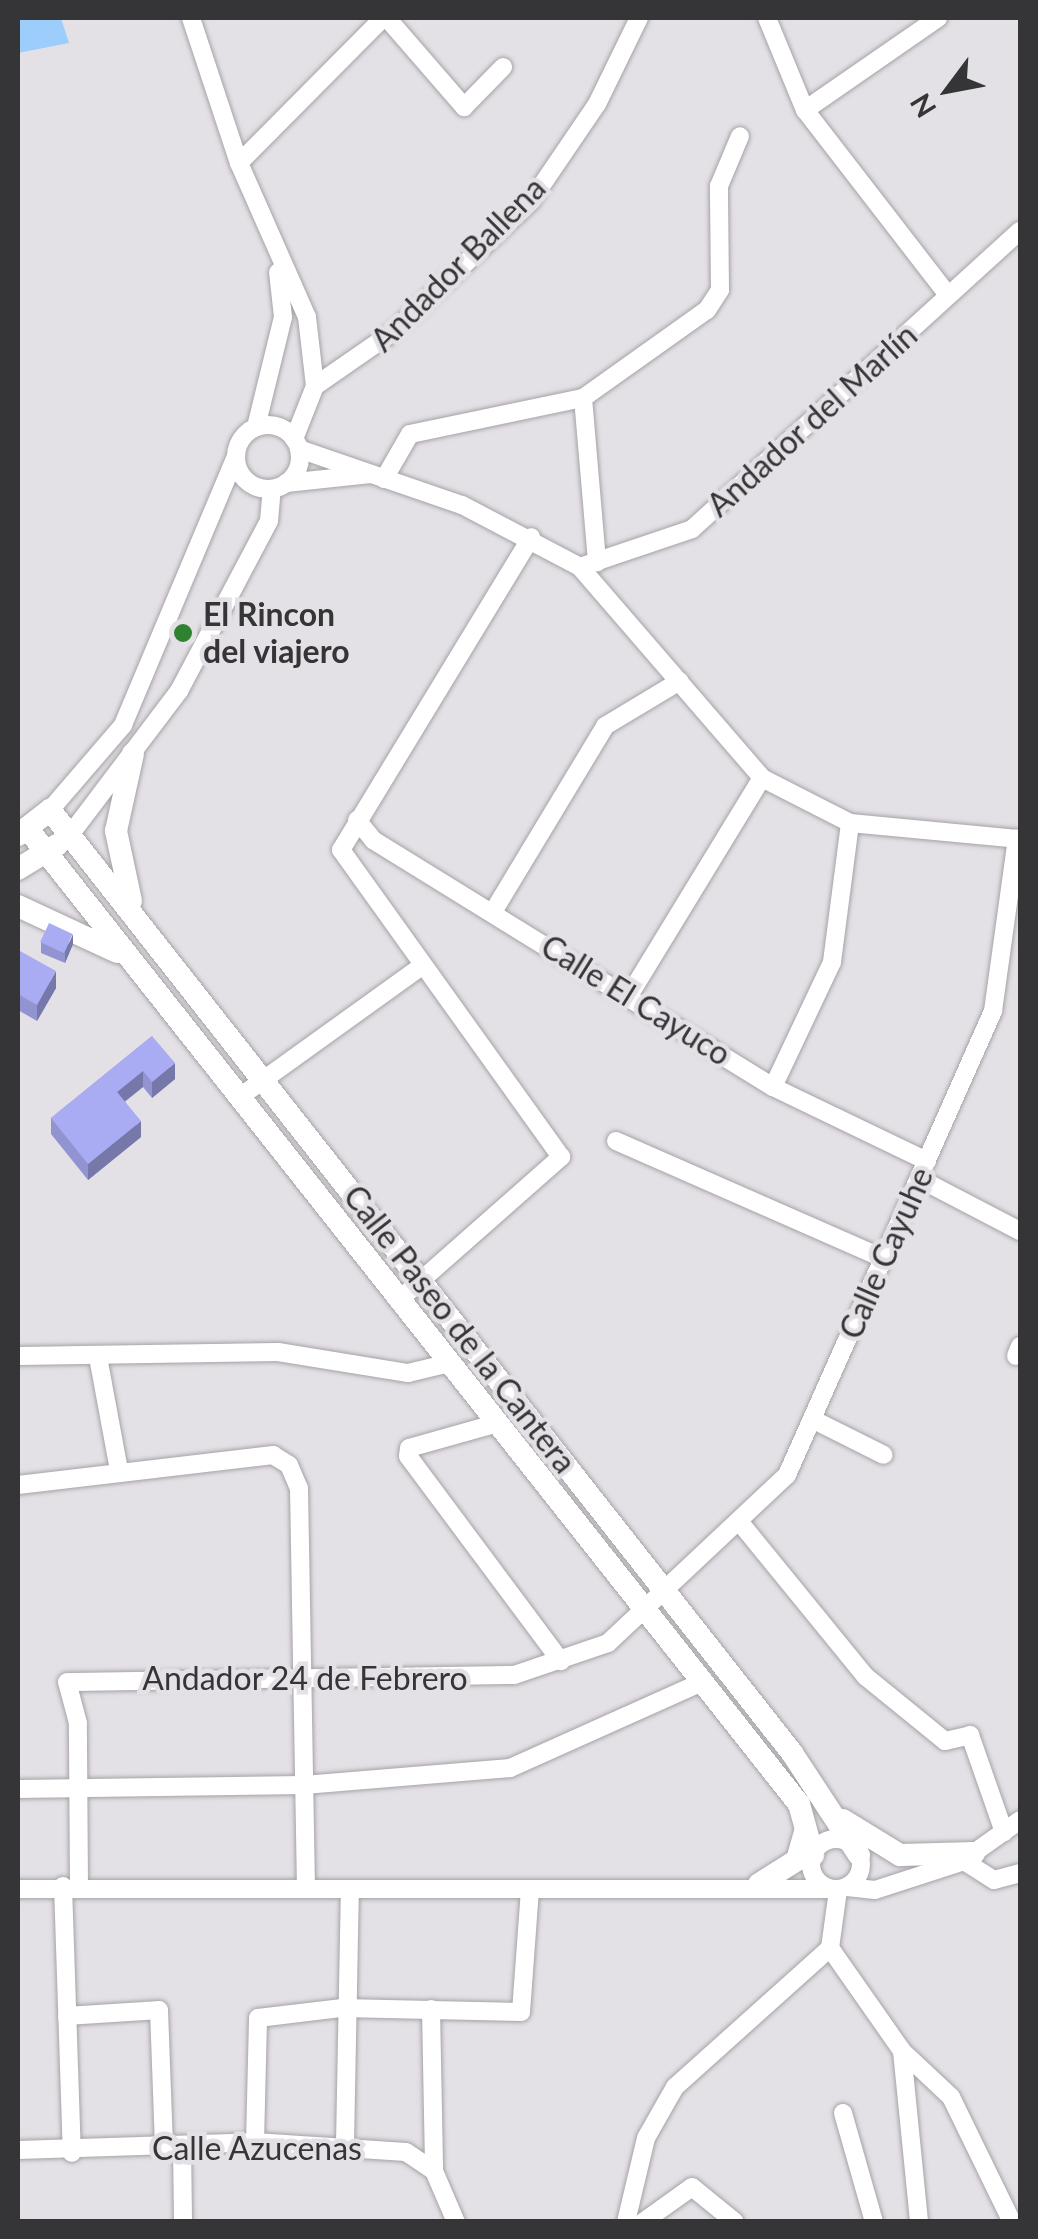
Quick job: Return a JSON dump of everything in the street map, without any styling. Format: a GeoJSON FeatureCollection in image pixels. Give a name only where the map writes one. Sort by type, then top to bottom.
{"type":"FeatureCollection","features":[{"type":"Feature","properties":{"kind":"main road"},"geometry":{"type":"LineString","coordinates":[[133,754],[116,831],[137,919]]}},
{"type":"Feature","properties":{"kind":"main road"},"geometry":{"type":"LineString","coordinates":[[22,832],[50,810]]}},
{"type":"Feature","properties":{"kind":"main road","name":"Calle Paseo de la Cantera"},"geometry":{"type":"LineString","coordinates":[[50,810],[663,1587],[842,1820],[860,1855]]}},
{"type":"Feature","properties":{"kind":"main road","name":"Calle Paseo de la Cantera"},"geometry":{"type":"LineString","coordinates":[[22,832],[46,853],[149,979],[800,1804],[813,1855]]}},
{"type":"Feature","properties":{"kind":"main road"},"geometry":{"type":"LineString","coordinates":[[18,869],[70,835]]}},
{"type":"Feature","properties":{"kind":"main road"},"geometry":{"type":"LineString","coordinates":[[18,906],[102,939],[149,979]]}},
{"type":"Feature","properties":{"kind":"main road"},"geometry":{"type":"LineString","coordinates":[[842,1820],[900,1855],[963,1857]]}},
{"type":"Feature","properties":{"kind":"main road"},"geometry":{"type":"LineString","coordinates":[[759,1884],[797,1860],[806,1829]]}},
{"type":"Feature","properties":{"kind":"street"},"geometry":{"type":"LineString","coordinates":[[70,835],[179,691],[268,521],[315,386],[307,317],[277,261],[239,163],[191,18]]}},
{"type":"Feature","properties":{"kind":"street"},"geometry":{"type":"LineString","coordinates":[[239,163],[385,18],[464,107],[504,67]]}},
{"type":"Feature","properties":{"kind":"street","name":"Andador Ballena"},"geometry":{"type":"LineString","coordinates":[[315,386],[394,332],[531,200],[598,104],[639,18]]}},
{"type":"Feature","properties":{"kind":"street"},"geometry":{"type":"LineString","coordinates":[[767,18],[806,110],[948,294]]}},
{"type":"Feature","properties":{"kind":"street"},"geometry":{"type":"LineString","coordinates":[[806,110],[938,18]]}},
{"type":"Feature","properties":{"kind":"street"},"geometry":{"type":"LineString","coordinates":[[236,456],[247,481],[279,486],[378,477],[410,434],[583,398],[672,339],[720,290],[719,186],[740,136]]}},
{"type":"Feature","properties":{"kind":"street","name":"Andador del Marlín"},"geometry":{"type":"LineString","coordinates":[[588,565],[692,529],[1020,231]]}},
{"type":"Feature","properties":{"kind":"street"},"geometry":{"type":"LineString","coordinates":[[50,810],[124,726],[236,456],[256,427],[283,316],[277,261]]}},
{"type":"Feature","properties":{"kind":"street"},"geometry":{"type":"LineString","coordinates":[[583,398],[588,565]]}},
{"type":"Feature","properties":{"kind":"street"},"geometry":{"type":"LineString","coordinates":[[256,427],[532,537],[588,565],[762,778],[850,823],[1018,839]]}},
{"type":"Feature","properties":{"kind":"street"},"geometry":{"type":"LineString","coordinates":[[400,1298],[561,1158],[418,969],[345,864],[345,836],[532,537]]}},
{"type":"Feature","properties":{"kind":"street"},"geometry":{"type":"LineString","coordinates":[[493,912],[605,726],[680,680]]}},
{"type":"Feature","properties":{"kind":"street"},"geometry":{"type":"LineString","coordinates":[[630,994],[762,778]]}},
{"type":"Feature","properties":{"kind":"street","name":"Calle El Cayuco"},"geometry":{"type":"LineString","coordinates":[[357,820],[374,840],[630,994],[773,1086],[923,1170],[1020,1231]]}},
{"type":"Feature","properties":{"kind":"street"},"geometry":{"type":"LineString","coordinates":[[773,1086],[832,962],[850,823]]}},
{"type":"Feature","properties":{"kind":"street","name":"Calle Cayuhe"},"geometry":{"type":"LineString","coordinates":[[642,1607],[742,1525],[787,1476],[993,1011],[1018,839]]}},
{"type":"Feature","properties":{"kind":"street"},"geometry":{"type":"LineString","coordinates":[[240,1096],[418,969]]}},
{"type":"Feature","properties":{"kind":"street"},"geometry":{"type":"LineString","coordinates":[[616,1140],[882,1258]]}},
{"type":"Feature","properties":{"kind":"street"},"geometry":{"type":"LineString","coordinates":[[18,1356],[98,1358],[278,1352],[408,1373],[450,1362]]}},
{"type":"Feature","properties":{"kind":"street"},"geometry":{"type":"LineString","coordinates":[[98,1358],[119,1470]]}},
{"type":"Feature","properties":{"kind":"street"},"geometry":{"type":"LineString","coordinates":[[812,1419],[884,1456]]}},
{"type":"Feature","properties":{"kind":"street"},"geometry":{"type":"LineString","coordinates":[[498,1423],[409,1448],[561,1661]]}},
{"type":"Feature","properties":{"kind":"street"},"geometry":{"type":"LineString","coordinates":[[18,1485],[119,1470],[273,1455],[289,1466],[299,1488],[306,1889]]}},
{"type":"Feature","properties":{"kind":"street"},"geometry":{"type":"LineString","coordinates":[[742,1525],[865,1676],[945,1741],[963,1731],[976,1744],[1004,1832]]}},
{"type":"Feature","properties":{"kind":"street","name":"Andador 24 de Febrero"},"geometry":{"type":"LineString","coordinates":[[78,1788],[78,1722],[67,1682],[425,1682],[561,1661],[608,1643],[642,1607]]}},
{"type":"Feature","properties":{"kind":"street"},"geometry":{"type":"LineString","coordinates":[[18,1789],[304,1785],[510,1768],[702,1682]]}},
{"type":"Feature","properties":{"kind":"street"},"geometry":{"type":"LineString","coordinates":[[72,2153],[68,2016],[78,1788]]}},
{"type":"Feature","properties":{"kind":"street"},"geometry":{"type":"LineString","coordinates":[[18,1889],[530,1889],[759,1884],[874,1890],[963,1857],[1020,1820]]}},
{"type":"Feature","properties":{"kind":"street"},"geometry":{"type":"LineString","coordinates":[[626,2222],[646,2138],[675,2087],[830,1948],[838,1889],[860,1855],[839,1839],[813,1855],[814,1876],[838,1889]]}},
{"type":"Feature","properties":{"kind":"street"},"geometry":{"type":"LineString","coordinates":[[963,1857],[994,1880],[1020,1873]]}},
{"type":"Feature","properties":{"kind":"street"},"geometry":{"type":"LineString","coordinates":[[344,2144],[342,2008],[350,1889]]}},
{"type":"Feature","properties":{"kind":"street"},"geometry":{"type":"LineString","coordinates":[[255,2142],[258,2018],[342,2008],[521,2012],[530,1889]]}},
{"type":"Feature","properties":{"kind":"street"},"geometry":{"type":"LineString","coordinates":[[830,1948],[902,2051],[951,2097],[1012,2222]]}},
{"type":"Feature","properties":{"kind":"street"},"geometry":{"type":"LineString","coordinates":[[431,2009],[434,2171],[456,2222]]}},
{"type":"Feature","properties":{"kind":"street"},"geometry":{"type":"LineString","coordinates":[[68,2016],[159,2010],[183,2222]]}},
{"type":"Feature","properties":{"kind":"street"},"geometry":{"type":"LineString","coordinates":[[902,2051],[919,2222]]}},
{"type":"Feature","properties":{"kind":"street"},"geometry":{"type":"LineString","coordinates":[[844,2113],[874,2222]]}},
{"type":"Feature","properties":{"kind":"street","name":"Calle Azucenas"},"geometry":{"type":"LineString","coordinates":[[18,2150],[72,2153],[255,2142],[344,2144],[406,2152],[434,2171]]}},
{"type":"Feature","properties":{"kind":"street"},"geometry":{"type":"LineString","coordinates":[[643,2222],[692,2188],[735,2222]]}},
{"type":"Feature","properties":{"kind":"water"},"geometry":{"type":"Polygon","coordinates":[[[18,18],[61,18],[69,43],[18,53],[18,18]]]}},
{"type":"Feature","properties":{"kind":"building"},"geometry":{"type":"Polygon","coordinates":[[[49,923],[73,934],[64,953],[40,942],[49,923]]]}},
{"type":"Feature","properties":{"kind":"building"},"geometry":{"type":"Polygon","coordinates":[[[20,951],[56,971],[37,1005],[18,994],[20,951]]]}},
{"type":"Feature","properties":{"kind":"building"},"geometry":{"type":"Polygon","coordinates":[[[152,1036],[175,1063],[152,1082],[143,1071],[117,1092],[141,1121],[88,1164],[51,1118],[152,1036]]]}},
{"type":"Feature","properties":{"kind":"place","name":"El Rincon del viajero"},"geometry":{"type":"Point","coordinates":[183,633]}}]}
